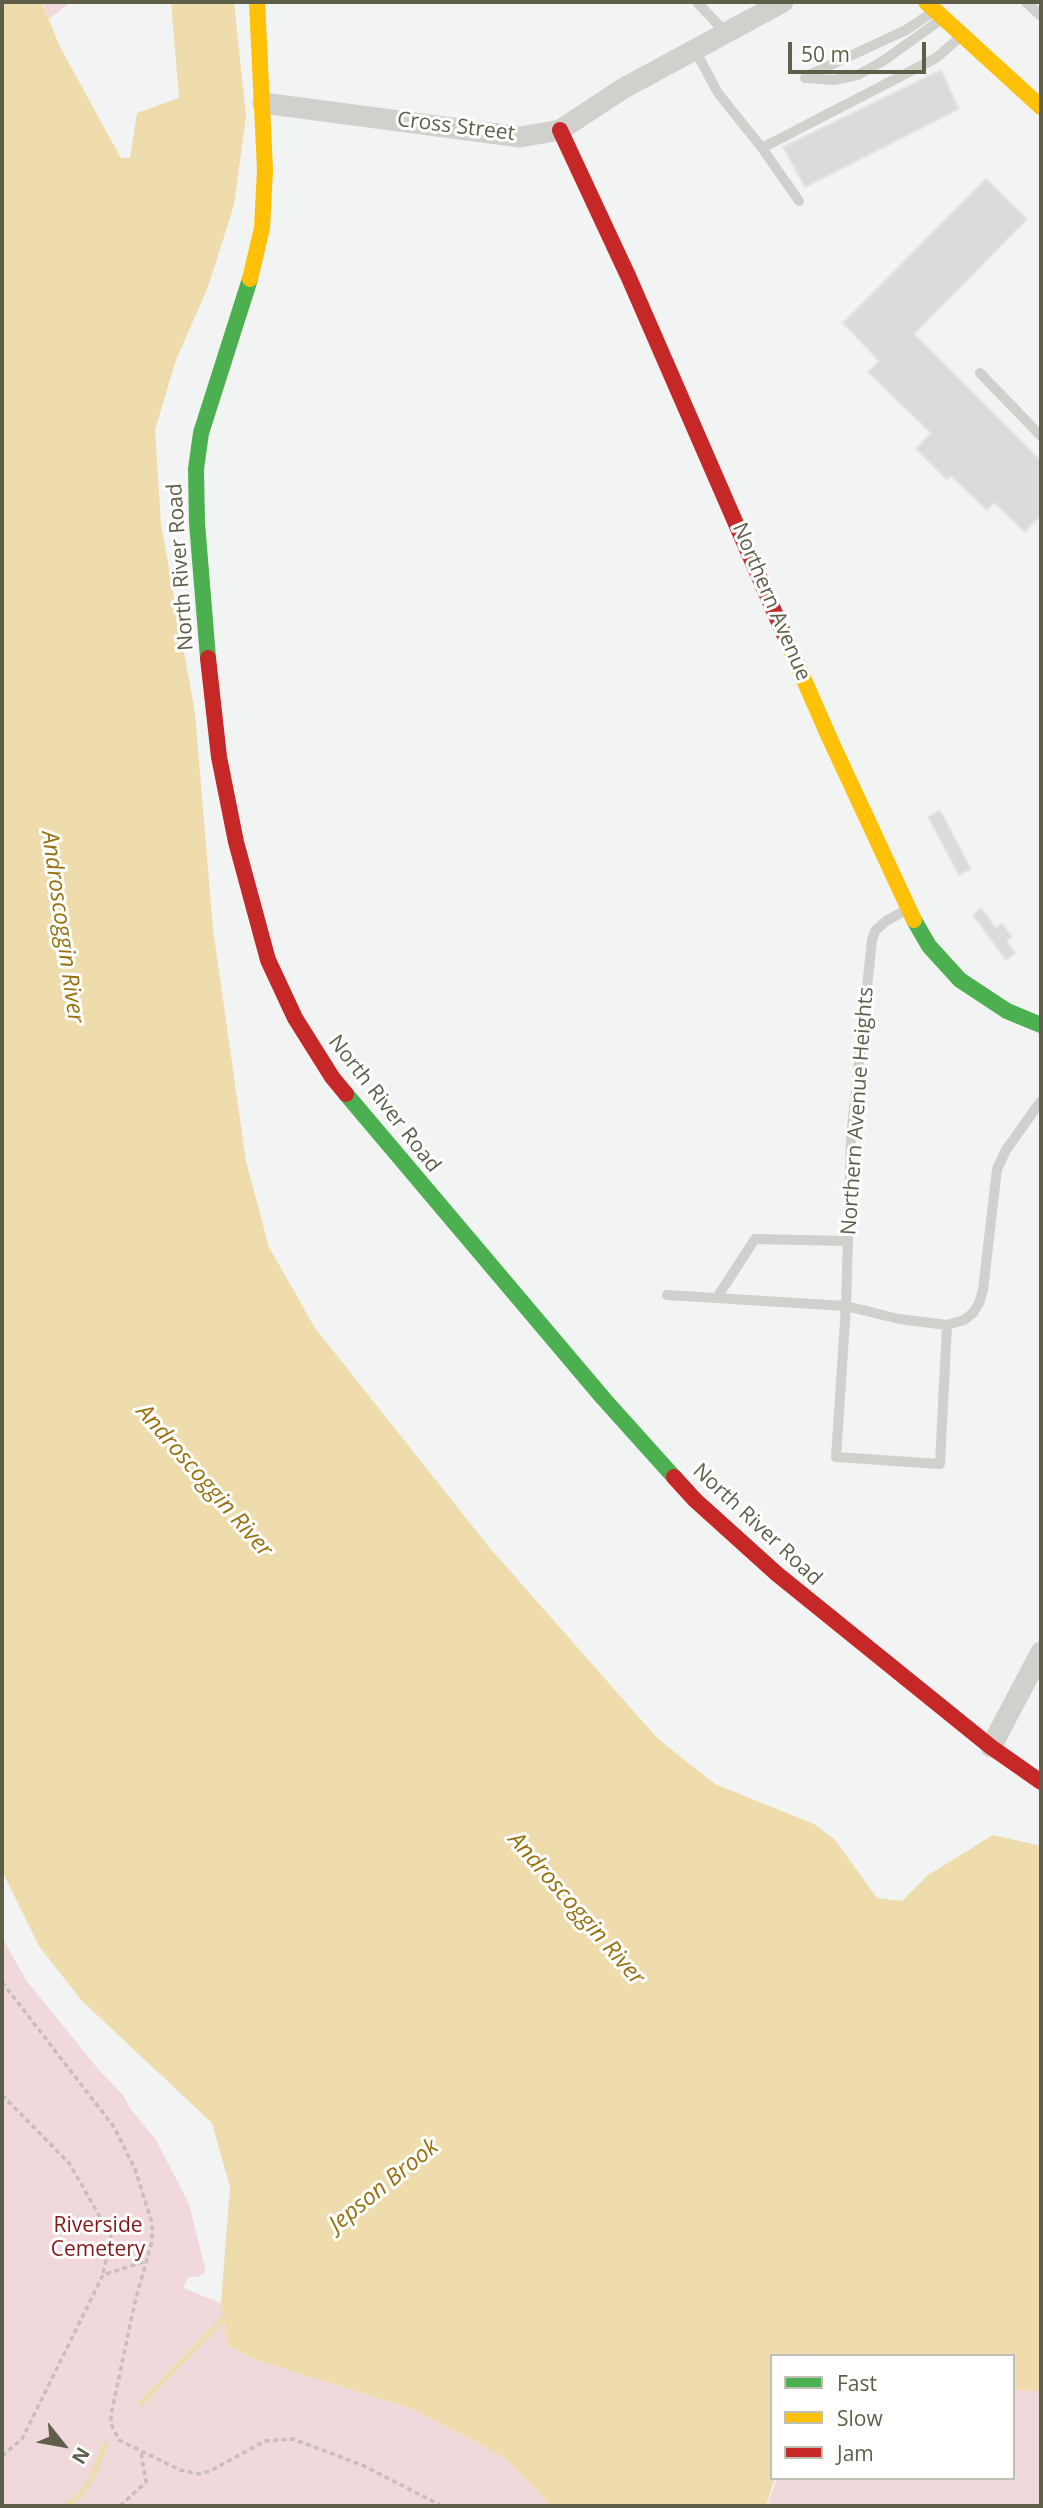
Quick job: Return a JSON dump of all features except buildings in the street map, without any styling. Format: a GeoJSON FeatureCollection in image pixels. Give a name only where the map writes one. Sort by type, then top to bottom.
{"type":"FeatureCollection","features":[{"type":"Feature","properties":{"kind":"main road","name":"North River Road"},"geometry":{"type":"LineString","coordinates":[[257,2],[265,170],[262,228],[255,263],[208,406],[199,442],[196,469],[197,523],[217,746],[236,842],[268,960],[295,1017],[340,1088],[568,1357],[695,1500],[777,1574],[991,1747],[1041,1782]]}},
{"type":"Feature","properties":{"kind":"main road"},"geometry":{"type":"LineString","coordinates":[[935,10],[1041,107]]}},
{"type":"Feature","properties":{"kind":"main road","name":"Northern Avenue"},"geometry":{"type":"LineString","coordinates":[[560,130],[635,291],[829,737],[908,909],[929,946],[960,979],[1007,1011],[1041,1025]]}},
{"type":"Feature","properties":{"kind":"street","name":"Cross Street"},"geometry":{"type":"LineString","coordinates":[[263,103],[520,137],[560,130],[624,88],[783,2]]}},
{"type":"Feature","properties":{"kind":"street"},"geometry":{"type":"LineString","coordinates":[[991,1747],[1041,1652]]}},
{"type":"Feature","properties":{"kind":"lane"},"geometry":{"type":"LineString","coordinates":[[697,2],[726,33]]}},
{"type":"Feature","properties":{"kind":"lane"},"geometry":{"type":"LineString","coordinates":[[1026,2],[1041,16]]}},
{"type":"Feature","properties":{"kind":"lane"},"geometry":{"type":"LineString","coordinates":[[935,10],[883,61],[858,75],[834,80],[805,78],[906,30],[935,10]]}},
{"type":"Feature","properties":{"kind":"lane"},"geometry":{"type":"LineString","coordinates":[[762,148],[936,58],[962,35]]}},
{"type":"Feature","properties":{"kind":"lane"},"geometry":{"type":"LineString","coordinates":[[695,50],[718,93],[762,148],[799,201]]}},
{"type":"Feature","properties":{"kind":"lane"},"geometry":{"type":"LineString","coordinates":[[980,373],[1041,436]]}},
{"type":"Feature","properties":{"kind":"lane","name":"Northern Avenue Heights"},"geometry":{"type":"LineString","coordinates":[[908,909],[886,921],[875,931],[872,940],[851,1137],[846,1307],[835,1457],[940,1464],[947,1325]]}},
{"type":"Feature","properties":{"kind":"lane"},"geometry":{"type":"LineString","coordinates":[[667,1294],[846,1307],[899,1319],[947,1325],[964,1320],[979,1303],[983,1290],[997,1169],[1006,1150],[1041,1101]]}},
{"type":"Feature","properties":{"kind":"lane"},"geometry":{"type":"LineString","coordinates":[[718,1296],[755,1239],[848,1241]]}},
{"type":"Feature","properties":{"kind":"path"},"geometry":{"type":"LineString","coordinates":[[2,1982],[114,2127],[135,2169],[152,2223],[152,2241],[135,2302],[111,2415],[111,2424],[119,2440],[180,2470],[198,2474],[210,2471],[265,2441],[293,2439],[362,2465],[442,2506]]}},
{"type":"Feature","properties":{"kind":"path"},"geometry":{"type":"LineString","coordinates":[[2,2095],[69,2163],[111,2236],[103,2275],[22,2439],[2,2456]]}},
{"type":"Feature","properties":{"kind":"path"},"geometry":{"type":"LineString","coordinates":[[103,2275],[146,2261]]}},
{"type":"Feature","properties":{"kind":"path"},"geometry":{"type":"LineString","coordinates":[[120,2506],[146,2482],[141,2452]]}},
{"type":"Feature","properties":{"kind":"green space"},"geometry":{"type":"Polygon","coordinates":[[[43,2],[71,2],[49,19],[43,2]]]}},
{"type":"Feature","properties":{"kind":"green space","name":"Riverside Cemetery"},"geometry":{"type":"Polygon","coordinates":[[[2,1937],[26,1980],[98,2069],[123,2095],[156,2140],[189,2204],[205,2268],[205,2272],[198,2277],[188,2277],[183,2288],[221,2303],[228,2346],[253,2359],[415,2410],[503,2457],[539,2492],[549,2506],[2,2506],[2,1937]]]}},
{"type":"Feature","properties":{"kind":"green space"},"geometry":{"type":"Polygon","coordinates":[[[1015,2390],[1041,2391],[1041,2506],[767,2506],[776,2480],[1015,2480],[1015,2390]]]}},
{"type":"Feature","properties":{"kind":"water","name":"Androscoggin River"},"geometry":{"type":"Polygon","coordinates":[[[2,2],[42,2],[60,47],[121,158],[130,158],[137,113],[179,98],[171,2],[234,2],[246,116],[234,205],[208,287],[176,360],[155,430],[161,524],[195,713],[213,929],[246,1161],[269,1247],[315,1328],[489,1547],[658,1739],[715,1784],[814,1824],[835,1840],[877,1898],[902,1901],[928,1875],[993,1835],[1041,1846],[1041,2391],[1015,2390],[1015,2354],[770,2354],[770,2480],[774,2480],[766,2506],[549,2506],[539,2492],[503,2457],[415,2410],[253,2359],[228,2346],[221,2303],[230,2187],[212,2123],[81,2000],[39,1946],[2,1871],[2,2]]]}},
{"type":"Feature","properties":{"kind":"waterway","name":"Jepson Brook"},"geometry":{"type":"LineString","coordinates":[[141,2403],[227,2315]]}},
{"type":"Feature","properties":{"kind":"waterway","name":"Jepson Brook"},"geometry":{"type":"LineString","coordinates":[[67,2506],[81,2494],[92,2478],[105,2445]]}},
{"type":"Feature","properties":{"kind":"traffic: fast"},"geometry":{"type":"LineString","coordinates":[[208,658],[197,523],[196,469],[201,433],[250,279]]}},
{"type":"Feature","properties":{"kind":"traffic: fast"},"geometry":{"type":"LineString","coordinates":[[914,920],[929,946],[960,980],[1007,1011],[1041,1025]]}},
{"type":"Feature","properties":{"kind":"traffic: fast"},"geometry":{"type":"LineString","coordinates":[[346,1094],[603,1398],[674,1477]]}},
{"type":"Feature","properties":{"kind":"traffic: slow"},"geometry":{"type":"LineString","coordinates":[[250,279],[262,228],[265,170],[257,2]]}},
{"type":"Feature","properties":{"kind":"traffic: slow"},"geometry":{"type":"LineString","coordinates":[[926,2],[1041,107]]}},
{"type":"Feature","properties":{"kind":"traffic: slow"},"geometry":{"type":"LineString","coordinates":[[784,634],[914,920]]}},
{"type":"Feature","properties":{"kind":"traffic: jam"},"geometry":{"type":"LineString","coordinates":[[560,130],[629,278],[784,634]]}},
{"type":"Feature","properties":{"kind":"traffic: jam"},"geometry":{"type":"LineString","coordinates":[[208,658],[219,757],[236,842],[268,960],[295,1018],[332,1077],[346,1094]]}},
{"type":"Feature","properties":{"kind":"traffic: jam"},"geometry":{"type":"LineString","coordinates":[[674,1477],[695,1500],[777,1574],[991,1747],[1041,1782]]}}]}
